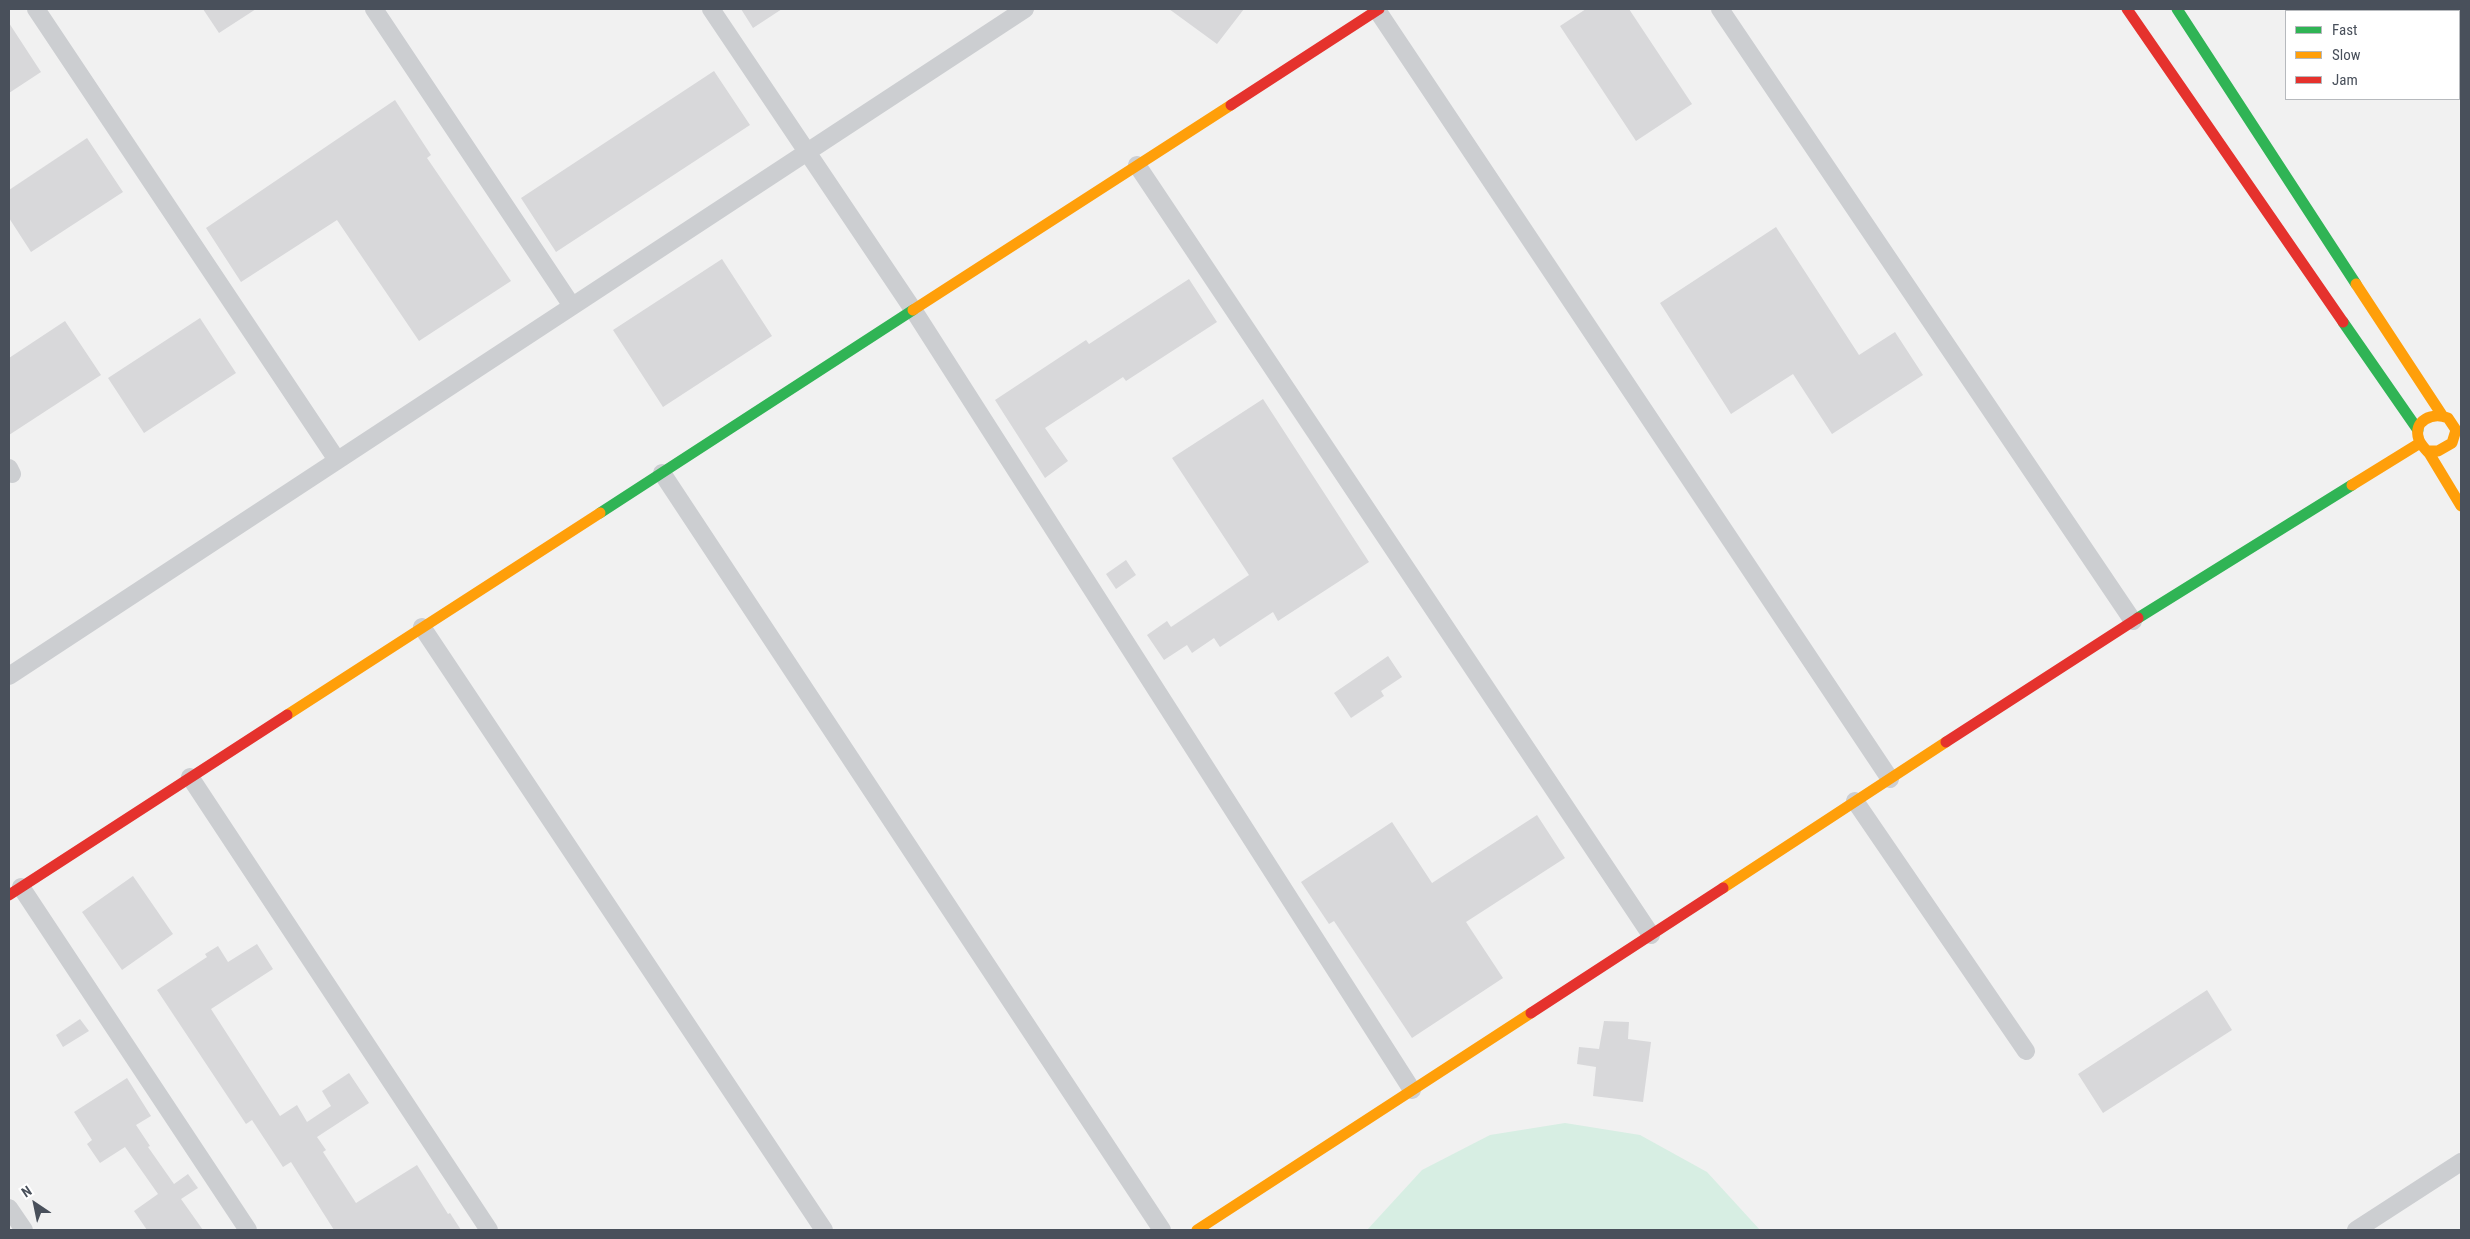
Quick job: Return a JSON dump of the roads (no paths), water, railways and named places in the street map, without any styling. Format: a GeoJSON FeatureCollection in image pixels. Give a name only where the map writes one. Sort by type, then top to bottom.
{"type":"FeatureCollection","features":[{"type":"Feature","properties":{"kind":"street"},"geometry":{"type":"LineString","coordinates":[[36,9],[337,460]]}},
{"type":"Feature","properties":{"kind":"street"},"geometry":{"type":"LineString","coordinates":[[374,9],[572,306]]}},
{"type":"Feature","properties":{"kind":"street"},"geometry":{"type":"LineString","coordinates":[[711,9],[914,311],[1412,1090]]}},
{"type":"Feature","properties":{"kind":"street"},"geometry":{"type":"LineString","coordinates":[[9,676],[1025,9]]}},
{"type":"Feature","properties":{"kind":"street"},"geometry":{"type":"LineString","coordinates":[[248,1230],[15,891],[1378,9],[1890,779]]}},
{"type":"Feature","properties":{"kind":"street"},"geometry":{"type":"LineString","coordinates":[[1720,9],[2133,621]]}},
{"type":"Feature","properties":{"kind":"street"},"geometry":{"type":"LineString","coordinates":[[2127,9],[2418,430],[2424,447],[2461,506]]}},
{"type":"Feature","properties":{"kind":"street"},"geometry":{"type":"LineString","coordinates":[[2177,9],[2454,424],[2455,441],[2448,449],[2438,453],[2424,447]]}},
{"type":"Feature","properties":{"kind":"street"},"geometry":{"type":"LineString","coordinates":[[1137,165],[1651,935]]}},
{"type":"Feature","properties":{"kind":"street"},"geometry":{"type":"LineString","coordinates":[[2418,430],[2422,421],[2431,415],[2454,424]]}},
{"type":"Feature","properties":{"kind":"street"},"geometry":{"type":"LineString","coordinates":[[1196,1230],[2133,621],[2424,447]]}},
{"type":"Feature","properties":{"kind":"street"},"geometry":{"type":"LineString","coordinates":[[662,473],[1162,1230]]}},
{"type":"Feature","properties":{"kind":"street"},"geometry":{"type":"LineString","coordinates":[[422,627],[824,1230]]}},
{"type":"Feature","properties":{"kind":"street"},"geometry":{"type":"LineString","coordinates":[[190,777],[489,1230]]}},
{"type":"Feature","properties":{"kind":"street"},"geometry":{"type":"LineString","coordinates":[[1855,801],[2026,1051]]}},
{"type":"Feature","properties":{"kind":"street"},"geometry":{"type":"LineString","coordinates":[[2356,1230],[2461,1162]]}},
{"type":"Feature","properties":{"kind":"street"},"geometry":{"type":"LineString","coordinates":[[9,1208],[24,1230]]}}]}
